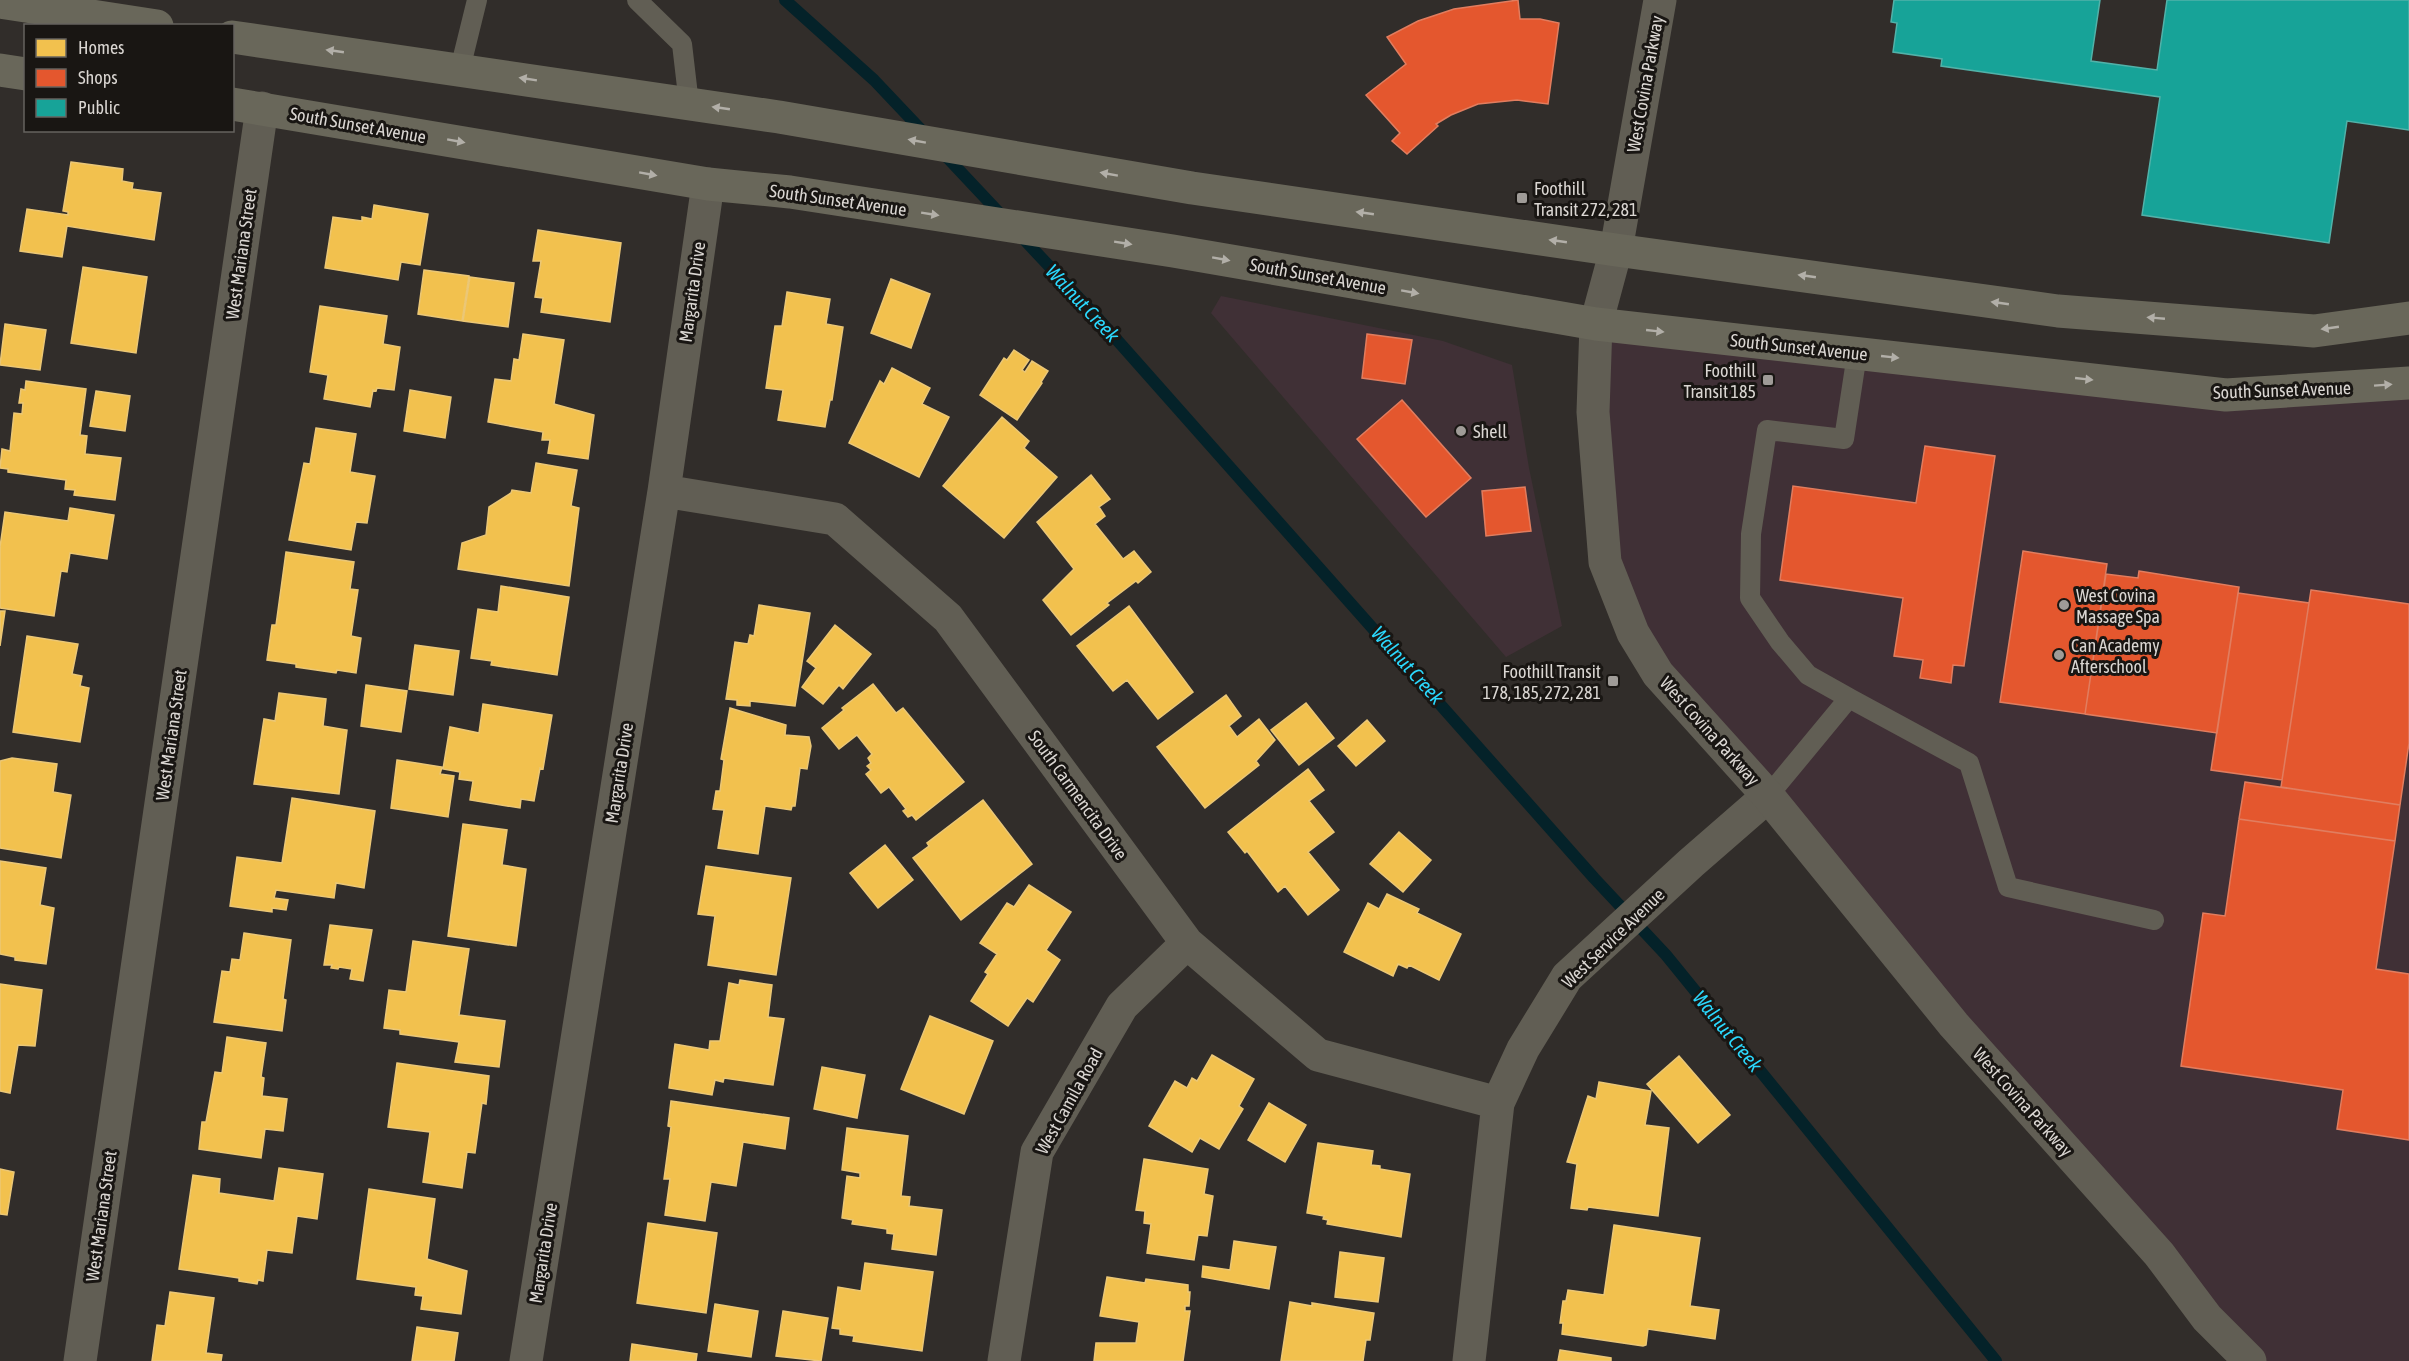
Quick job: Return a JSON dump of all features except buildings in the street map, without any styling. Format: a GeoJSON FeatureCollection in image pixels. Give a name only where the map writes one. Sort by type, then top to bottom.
{"type":"FeatureCollection","features":[{"type":"Feature","properties":{"kind":"main road"},"geometry":{"type":"LineString","coordinates":[[0,2],[144,24]]}},
{"type":"Feature","properties":{"kind":"main road"},"geometry":{"type":"LineString","coordinates":[[234,37],[779,117],[1167,184],[1616,250],[2058,310],[2314,331],[2409,318]]}},
{"type":"Feature","properties":{"kind":"main road"},"geometry":{"type":"LineString","coordinates":[[0,70],[24,74]]}},
{"type":"Feature","properties":{"kind":"main road","name":"South Sunset Avenue"},"geometry":{"type":"LineString","coordinates":[[247,106],[708,184],[790,192],[1173,251],[1596,324],[2226,395],[2409,383]]}},
{"type":"Feature","properties":{"kind":"street","name":"West Covina Parkway"},"geometry":{"type":"LineString","coordinates":[[1660,0],[1616,250],[1596,324],[1593,412],[1605,562],[1633,633],[1659,674],[1768,796],[1954,1025],[2159,1254],[2207,1317],[2250,1361]]}},
{"type":"Feature","properties":{"kind":"street","name":"West Mariana Street"},"geometry":{"type":"LineString","coordinates":[[80,1361],[247,106]]}},
{"type":"Feature","properties":{"kind":"street","name":"Margarita Drive"},"geometry":{"type":"LineString","coordinates":[[526,1361],[664,491],[708,184]]}},
{"type":"Feature","properties":{"kind":"street","name":"South Carmencita Drive"},"geometry":{"type":"LineString","coordinates":[[664,491],[835,519],[948,618],[1187,943],[1318,1055],[1498,1103]]}},
{"type":"Feature","properties":{"kind":"street","name":"West Service Avenue"},"geometry":{"type":"LineString","coordinates":[[1469,1361],[1498,1103],[1523,1049],[1567,978],[1691,863],[1768,796]]}},
{"type":"Feature","properties":{"kind":"street","name":"West Camila Road"},"geometry":{"type":"LineString","coordinates":[[1004,1361],[1037,1152],[1122,1006],[1187,943]]}},
{"type":"Feature","properties":{"kind":"street","name":"West Covina Parkway"},"geometry":{"type":"LineString","coordinates":[[2207,1317],[2227,1361]]}},
{"type":"Feature","properties":{"kind":"lane"},"geometry":{"type":"LineString","coordinates":[[460,69],[477,0]]}},
{"type":"Feature","properties":{"kind":"lane"},"geometry":{"type":"LineString","coordinates":[[637,0],[682,44],[689,104]]}},
{"type":"Feature","properties":{"kind":"lane"},"geometry":{"type":"LineString","coordinates":[[1857,354],[1844,439],[1767,430],[1751,534],[1750,598],[1780,642],[1808,675],[1969,763],[2008,887],[2154,920]]}},
{"type":"Feature","properties":{"kind":"lane"},"geometry":{"type":"LineString","coordinates":[[1768,796],[1850,698]]}},
{"type":"Feature","properties":{"kind":"shaded area"},"geometry":{"type":"Polygon","coordinates":[[[1221,296],[1443,341],[1512,365],[1529,468],[1562,626],[1506,657],[1211,313],[1221,296]]]}},
{"type":"Feature","properties":{"kind":"shaded area"},"geometry":{"type":"Polygon","coordinates":[[[1596,324],[2226,395],[2409,383],[2409,1361],[2241,1361],[1658,674],[1605,562],[1596,324]]]}},
{"type":"Feature","properties":{"kind":"waterway","name":"Walnut Creek"},"geometry":{"type":"LineString","coordinates":[[785,0],[874,80],[927,136]]}},
{"type":"Feature","properties":{"kind":"waterway","name":"Walnut Creek"},"geometry":{"type":"LineString","coordinates":[[943,153],[1005,219]]}},
{"type":"Feature","properties":{"kind":"waterway","name":"Walnut Creek"},"geometry":{"type":"LineString","coordinates":[[1019,234],[1094,314],[1594,878],[1666,955],[1996,1361]]}},
{"type":"Feature","properties":{"kind":"place","name":"Foothill Transit 272, 281"},"geometry":{"type":"Point","coordinates":[1522,198]}},
{"type":"Feature","properties":{"kind":"place","name":"Foothill Transit 185"},"geometry":{"type":"Point","coordinates":[1768,380]}},
{"type":"Feature","properties":{"kind":"place","name":"Shell"},"geometry":{"type":"Point","coordinates":[1461,431]}},
{"type":"Feature","properties":{"kind":"place","name":"West Covina Massage Spa"},"geometry":{"type":"Point","coordinates":[2064,605]}},
{"type":"Feature","properties":{"kind":"place","name":"Can Academy Afterschool"},"geometry":{"type":"Point","coordinates":[2059,655]}},
{"type":"Feature","properties":{"kind":"place","name":"Foothill Transit 178, 185, 272, 281"},"geometry":{"type":"Point","coordinates":[1613,681]}}]}
